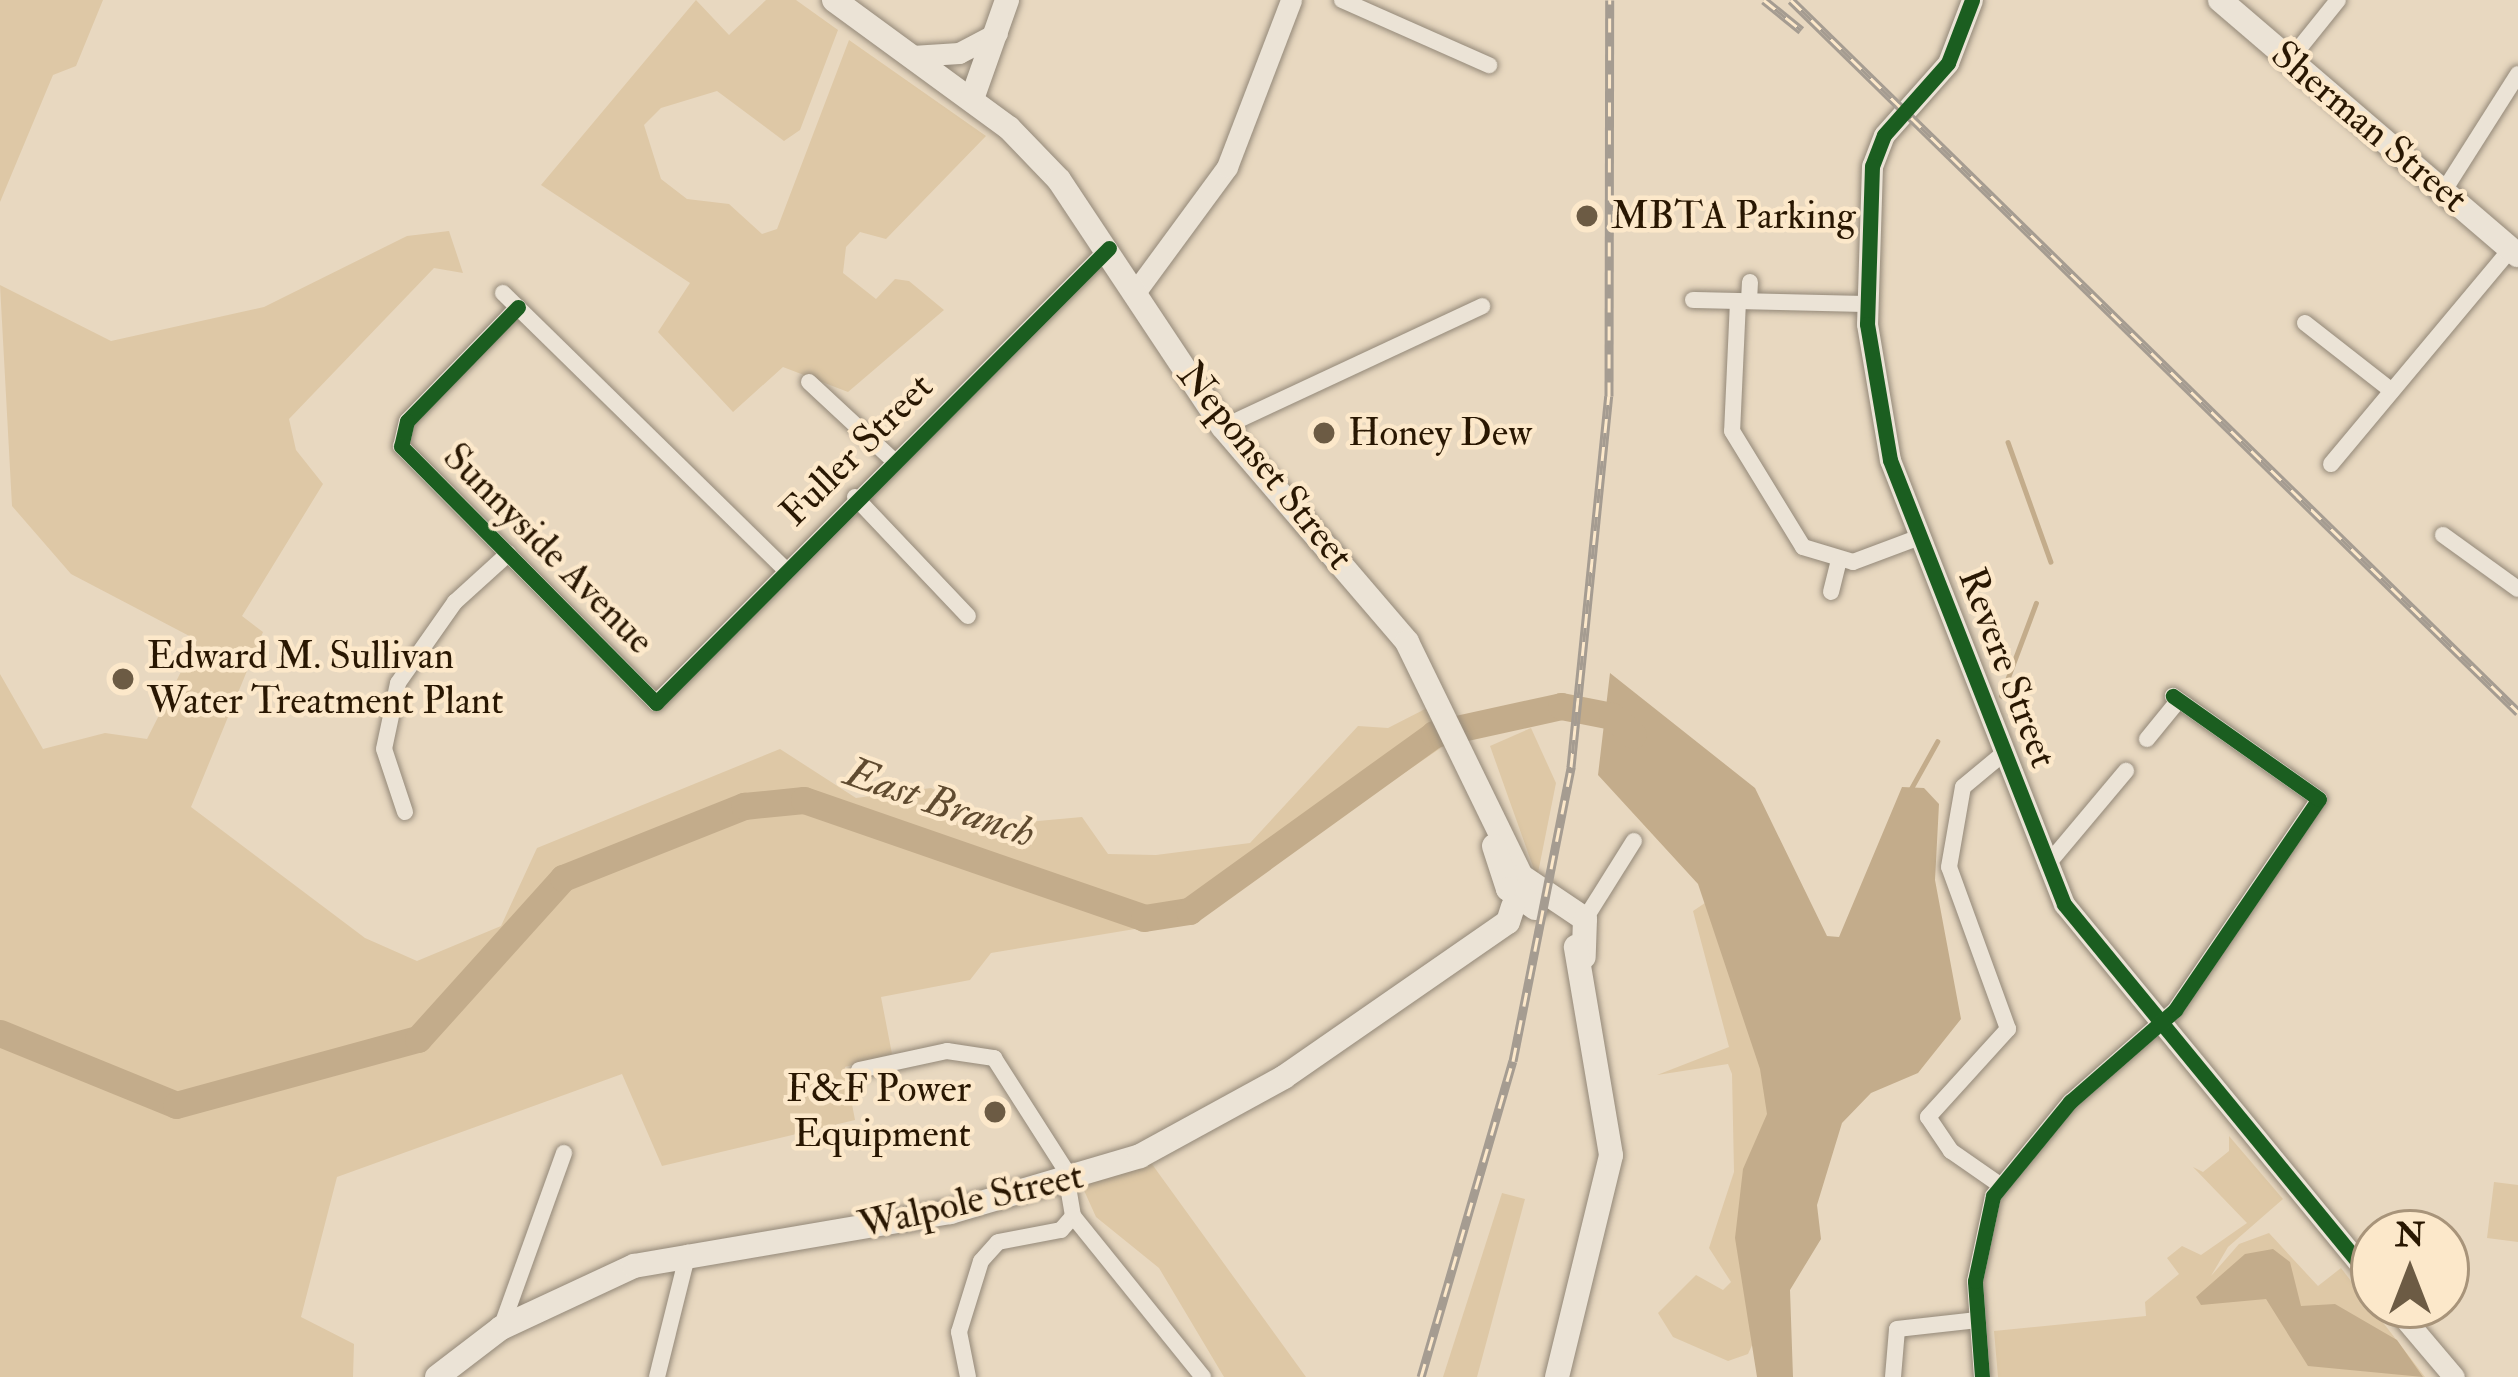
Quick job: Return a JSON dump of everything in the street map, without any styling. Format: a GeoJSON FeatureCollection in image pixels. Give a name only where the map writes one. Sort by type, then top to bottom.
{"type":"FeatureCollection","features":[{"type":"Feature","properties":{"kind":"main road","name":"Neponset Street"},"geometry":{"type":"LineString","coordinates":[[834,0],[1023,139],[1109,248],[1222,427],[1395,626],[1450,713],[1521,898]]}},
{"type":"Feature","properties":{"kind":"main road"},"geometry":{"type":"LineString","coordinates":[[972,99],[1007,0]]}},
{"type":"Feature","properties":{"kind":"main road","name":"Sherman Street"},"geometry":{"type":"LineString","coordinates":[[2220,0],[2514,252]]}},
{"type":"Feature","properties":{"kind":"main road"},"geometry":{"type":"LineString","coordinates":[[1521,898],[1585,920],[1584,957],[1611,1155],[1558,1377]]}},
{"type":"Feature","properties":{"kind":"main road"},"geometry":{"type":"LineString","coordinates":[[1521,898],[1567,919],[1584,957]]}},
{"type":"Feature","properties":{"kind":"main road","name":"Walpole Street"},"geometry":{"type":"LineString","coordinates":[[437,1377],[500,1328],[688,1252],[1068,1182],[1240,1106],[1472,941],[1521,898]]}},
{"type":"Feature","properties":{"kind":"street"},"geometry":{"type":"LineString","coordinates":[[1136,291],[1227,167],[1291,0]]}},
{"type":"Feature","properties":{"kind":"street"},"geometry":{"type":"LineString","coordinates":[[1342,0],[1489,65]]}},
{"type":"Feature","properties":{"kind":"street","name":"Revere Street"},"geometry":{"type":"LineString","coordinates":[[1972,0],[1948,63],[1875,154],[1867,304],[1879,422],[2047,865],[2072,919],[2350,1254]]}},
{"type":"Feature","properties":{"kind":"street"},"geometry":{"type":"LineString","coordinates":[[2289,61],[2338,0]]}},
{"type":"Feature","properties":{"kind":"street"},"geometry":{"type":"LineString","coordinates":[[912,56],[959,53],[997,33]]}},
{"type":"Feature","properties":{"kind":"street"},"geometry":{"type":"LineString","coordinates":[[2445,189],[2518,74]]}},
{"type":"Feature","properties":{"kind":"street","name":"Fuller Street"},"geometry":{"type":"LineString","coordinates":[[656,703],[892,459],[1109,248]]}},
{"type":"Feature","properties":{"kind":"street"},"geometry":{"type":"LineString","coordinates":[[2331,464],[2514,252]]}},
{"type":"Feature","properties":{"kind":"street"},"geometry":{"type":"LineString","coordinates":[[1750,282],[1730,410],[1739,451],[1803,547],[1838,563],[1920,537]]}},
{"type":"Feature","properties":{"kind":"street"},"geometry":{"type":"LineString","coordinates":[[503,293],[785,569]]}},
{"type":"Feature","properties":{"kind":"street"},"geometry":{"type":"LineString","coordinates":[[1693,300],[1867,304]]}},
{"type":"Feature","properties":{"kind":"street"},"geometry":{"type":"LineString","coordinates":[[1222,427],[1482,306]]}},
{"type":"Feature","properties":{"kind":"street","name":"Sunnyside Avenue"},"geometry":{"type":"LineString","coordinates":[[518,307],[400,438],[656,703]]}},
{"type":"Feature","properties":{"kind":"street"},"geometry":{"type":"LineString","coordinates":[[2306,323],[2392,391]]}},
{"type":"Feature","properties":{"kind":"street"},"geometry":{"type":"LineString","coordinates":[[809,382],[892,459]]}},
{"type":"Feature","properties":{"kind":"street"},"geometry":{"type":"LineString","coordinates":[[855,497],[968,616]]}},
{"type":"Feature","properties":{"kind":"street"},"geometry":{"type":"LineString","coordinates":[[2443,535],[2518,589]]}},
{"type":"Feature","properties":{"kind":"street"},"geometry":{"type":"LineString","coordinates":[[405,812],[384,748],[398,683],[455,602],[508,554]]}},
{"type":"Feature","properties":{"kind":"street"},"geometry":{"type":"LineString","coordinates":[[1831,592],[1838,563]]}},
{"type":"Feature","properties":{"kind":"street"},"geometry":{"type":"LineString","coordinates":[[1982,1377],[1977,1244],[2000,1184],[2070,1102],[2158,1026],[2319,799],[2175,698],[2147,740]]}},
{"type":"Feature","properties":{"kind":"street"},"geometry":{"type":"LineString","coordinates":[[2000,1184],[1951,1151],[1928,1117],[2008,1029],[1949,867],[1963,787],[2004,753]]}},
{"type":"Feature","properties":{"kind":"street"},"geometry":{"type":"LineString","coordinates":[[2047,865],[2126,771]]}},
{"type":"Feature","properties":{"kind":"street"},"geometry":{"type":"LineString","coordinates":[[1585,920],[1634,841]]}},
{"type":"Feature","properties":{"kind":"street"},"geometry":{"type":"LineString","coordinates":[[859,1070],[947,1051],[994,1058],[1068,1182],[1073,1216],[1153,1301],[1203,1377]]}},
{"type":"Feature","properties":{"kind":"street"},"geometry":{"type":"LineString","coordinates":[[500,1328],[564,1153]]}},
{"type":"Feature","properties":{"kind":"street"},"geometry":{"type":"LineString","coordinates":[[968,1377],[959,1333],[981,1261],[998,1242],[1060,1230],[1073,1216]]}},
{"type":"Feature","properties":{"kind":"street"},"geometry":{"type":"LineString","coordinates":[[657,1377],[688,1252]]}},
{"type":"Feature","properties":{"kind":"street"},"geometry":{"type":"LineString","coordinates":[[1893,1377],[1898,1329],[1977,1320]]}},
{"type":"Feature","properties":{"kind":"street"},"geometry":{"type":"LineString","coordinates":[[2413,1329],[2454,1377]]}},
{"type":"Feature","properties":{"kind":"shaded area"},"geometry":{"type":"Polygon","coordinates":[[[0,0],[103,0],[76,66],[53,75],[0,202],[0,0]]]}},
{"type":"Feature","properties":{"kind":"shaded area"},"geometry":{"type":"Polygon","coordinates":[[[696,0],[729,35],[766,0],[796,0],[838,30],[800,130],[784,141],[717,91],[661,108],[644,125],[661,179],[687,199],[729,204],[762,234],[777,229],[849,40],[986,136],[886,239],[860,232],[846,247],[843,273],[876,299],[895,279],[909,281],[944,310],[848,392],[783,367],[733,412],[658,332],[690,283],[541,185],[696,0]]]}},
{"type":"Feature","properties":{"kind":"shaded area"},"geometry":{"type":"Polygon","coordinates":[[[449,231],[463,273],[434,268],[289,419],[296,450],[323,484],[242,616],[263,632],[191,807],[365,938],[417,961],[501,926],[537,848],[780,749],[856,798],[931,788],[1005,824],[1082,817],[1108,854],[1156,855],[1250,843],[1358,726],[1388,728],[1431,706],[1448,743],[1189,920],[991,953],[970,980],[881,997],[892,1054],[845,1067],[855,1120],[662,1166],[622,1074],[337,1177],[301,1317],[354,1344],[353,1377],[0,1377],[0,674],[43,749],[105,733],[147,739],[197,640],[71,574],[12,506],[0,285],[111,341],[264,307],[407,236],[449,231]]]}},
{"type":"Feature","properties":{"kind":"shaded area"},"geometry":{"type":"Polygon","coordinates":[[[1610,673],[1755,788],[1827,936],[1839,937],[1902,787],[1924,788],[1939,804],[1935,880],[1961,1019],[1918,1073],[1871,1093],[1842,1123],[1817,1205],[1821,1239],[1790,1290],[1793,1377],[1757,1377],[1735,1238],[1743,1169],[1767,1114],[1760,1069],[1698,884],[1598,775],[1610,673]]]}},
{"type":"Feature","properties":{"kind":"shaded area"},"geometry":{"type":"Polygon","coordinates":[[[1531,728],[1556,783],[1537,878],[1490,746],[1531,728]]]}},
{"type":"Feature","properties":{"kind":"shaded area"},"geometry":{"type":"Polygon","coordinates":[[[1714,897],[1780,1064],[1764,1319],[1748,1354],[1728,1361],[1673,1337],[1658,1313],[1696,1275],[1723,1290],[1731,1282],[1709,1248],[1734,1172],[1732,1074],[1728,1064],[1657,1075],[1729,1047],[1693,911],[1714,897]]]}},
{"type":"Feature","properties":{"kind":"shaded area"},"geometry":{"type":"Polygon","coordinates":[[[2229,1136],[2283,1199],[2228,1247],[2211,1276],[2239,1244],[2269,1233],[2318,1286],[2341,1268],[2350,1280],[2350,1329],[2388,1329],[2425,1377],[1998,1377],[1994,1331],[2146,1316],[2145,1302],[2179,1274],[2167,1258],[2182,1246],[2201,1255],[2247,1223],[2193,1167],[2203,1172],[2229,1151],[2229,1136]]]}},
{"type":"Feature","properties":{"kind":"shaded area"},"geometry":{"type":"Polygon","coordinates":[[[1149,1160],[1306,1377],[1224,1377],[1159,1268],[1096,1217],[1082,1186],[1149,1160]]]}},
{"type":"Feature","properties":{"kind":"shaded area"},"geometry":{"type":"Polygon","coordinates":[[[2494,1182],[2518,1185],[2518,1242],[2487,1238],[2494,1182]]]}},
{"type":"Feature","properties":{"kind":"shaded area"},"geometry":{"type":"Polygon","coordinates":[[[1502,1193],[1525,1199],[1477,1377],[1443,1377],[1502,1193]]]}},
{"type":"Feature","properties":{"kind":"shaded area"},"geometry":{"type":"Polygon","coordinates":[[[2273,1249],[2290,1262],[2301,1306],[2335,1304],[2350,1313],[2350,1329],[2378,1329],[2397,1340],[2423,1377],[2308,1366],[2266,1299],[2201,1305],[2196,1297],[2245,1254],[2273,1249]]]}},
{"type":"Feature","properties":{"kind":"waterway"},"geometry":{"type":"LineString","coordinates":[[2008,442],[2051,562]]}},
{"type":"Feature","properties":{"kind":"waterway"},"geometry":{"type":"LineString","coordinates":[[2001,696],[2036,603]]}},
{"type":"Feature","properties":{"kind":"waterway","name":"East Branch"},"geometry":{"type":"LineString","coordinates":[[0,1033],[176,1105],[418,1039],[563,878],[744,806],[804,800],[1144,918],[1189,911],[1434,734],[1561,706],[1612,716],[1633,735]]}},
{"type":"Feature","properties":{"kind":"waterway"},"geometry":{"type":"LineString","coordinates":[[1908,794],[1937,742]]}},
{"type":"Feature","properties":{"kind":"railway"},"geometry":{"type":"LineString","coordinates":[[1421,1377],[1513,1061],[1571,767],[1609,396],[1610,0]]}},
{"type":"Feature","properties":{"kind":"railway"},"geometry":{"type":"LineString","coordinates":[[1764,0],[1801,30]]}},
{"type":"Feature","properties":{"kind":"railway"},"geometry":{"type":"LineString","coordinates":[[1791,0],[2518,712]]}},
{"type":"Feature","properties":{"kind":"cycle path"},"geometry":{"type":"LineString","coordinates":[[1972,0],[1948,63],[1884,135],[1872,166],[1867,324],[1890,460],[2064,904],[2350,1253]]}},
{"type":"Feature","properties":{"kind":"cycle path"},"geometry":{"type":"LineString","coordinates":[[518,307],[407,421],[401,446],[656,703],[1109,248]]}},
{"type":"Feature","properties":{"kind":"cycle path"},"geometry":{"type":"LineString","coordinates":[[1982,1377],[1975,1281],[1993,1196],[2070,1102],[2175,1010],[2319,799],[2173,696]]}},
{"type":"Feature","properties":{"kind":"place","name":"MBTA Parking"},"geometry":{"type":"Point","coordinates":[1587,216]}},
{"type":"Feature","properties":{"kind":"place","name":"Honey Dew"},"geometry":{"type":"Point","coordinates":[1324,433]}},
{"type":"Feature","properties":{"kind":"place","name":"Edward M. Sullivan Water Treatment Plant"},"geometry":{"type":"Point","coordinates":[123,679]}},
{"type":"Feature","properties":{"kind":"place","name":"F&F Power Equipment"},"geometry":{"type":"Point","coordinates":[995,1112]}}]}
